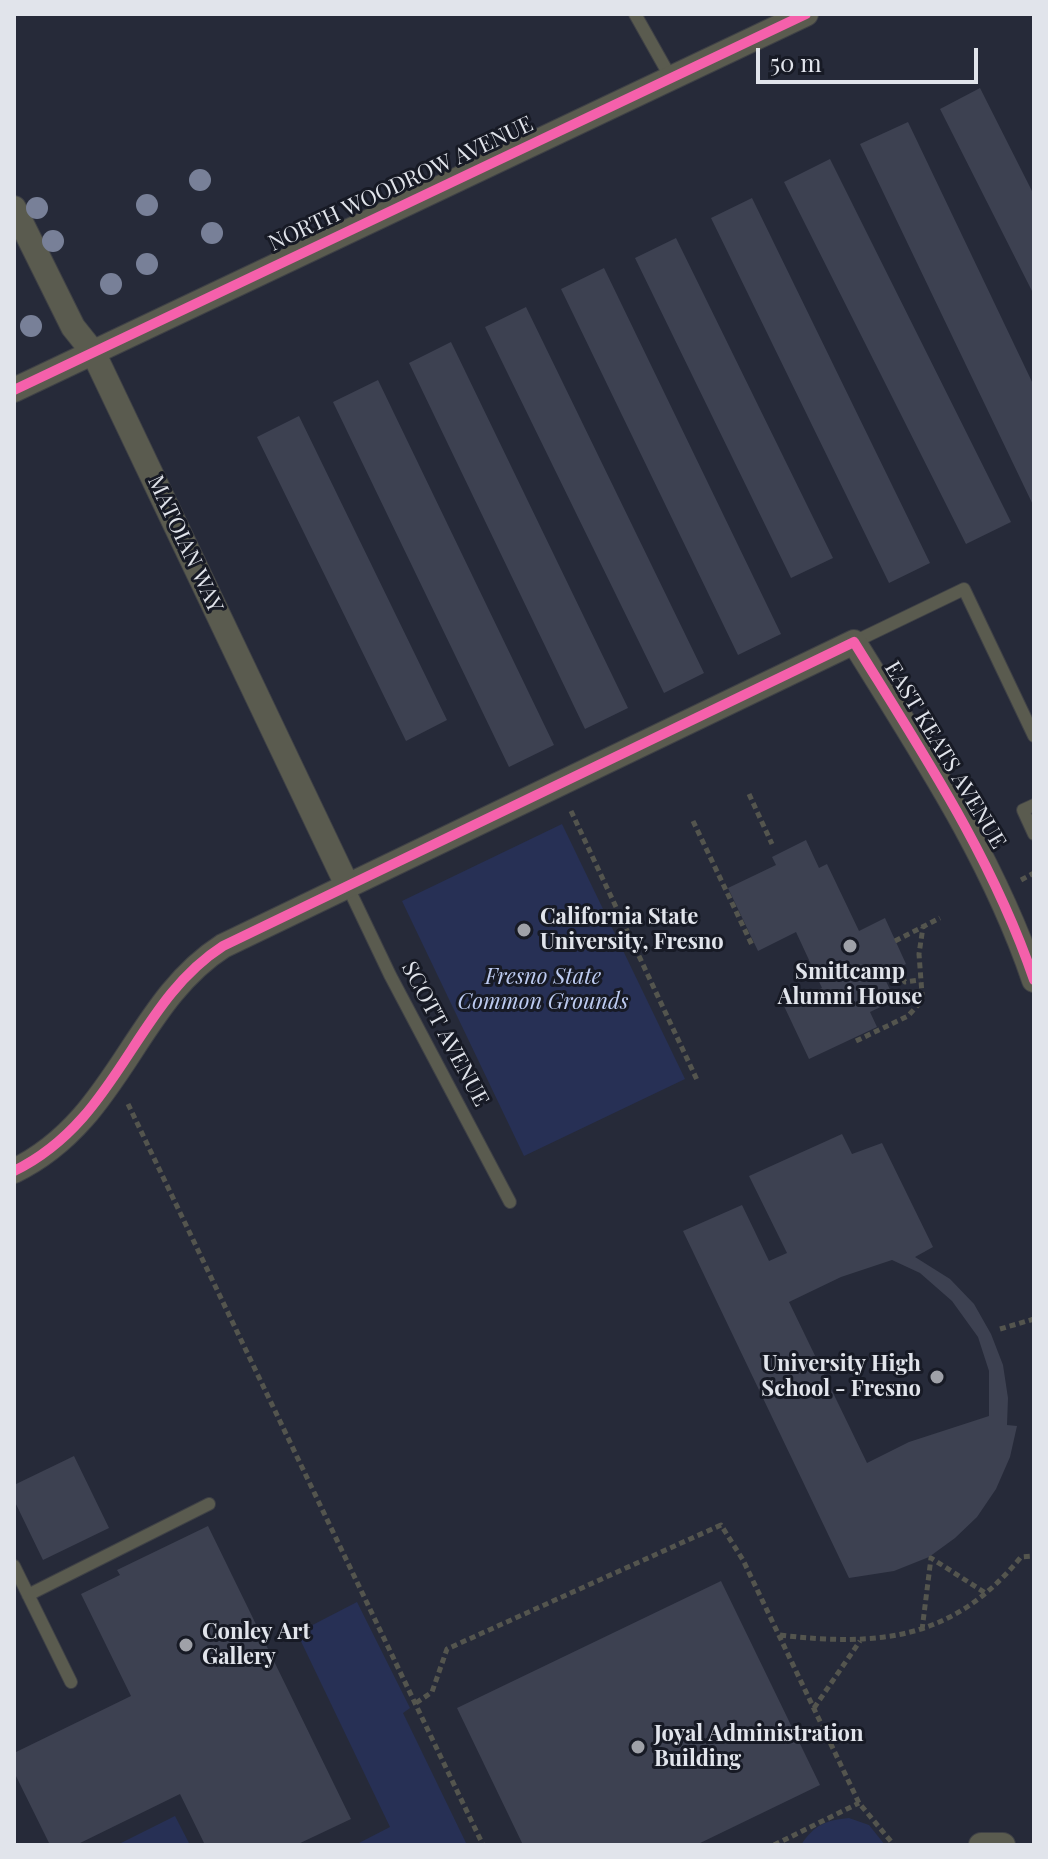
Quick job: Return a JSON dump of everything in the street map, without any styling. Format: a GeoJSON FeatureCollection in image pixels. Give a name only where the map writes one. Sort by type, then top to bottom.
{"type":"FeatureCollection","features":[{"type":"Feature","properties":{"kind":"street","name":"NORTH WOODROW AVENUE"},"geometry":{"type":"LineString","coordinates":[[14,390],[806,14]]}},
{"type":"Feature","properties":{"kind":"street","name":"MATOIAN WAY"},"geometry":{"type":"LineString","coordinates":[[14,208],[73,327],[93,352],[347,885]]}},
{"type":"Feature","properties":{"kind":"street"},"geometry":{"type":"LineString","coordinates":[[14,1171],[40,1158],[92,1110],[176,986],[199,962],[266,923],[854,642]]}},
{"type":"Feature","properties":{"kind":"street","name":"EAST KEATS AVENUE"},"geometry":{"type":"LineString","coordinates":[[854,642],[968,827],[1000,890],[1034,980]]}},
{"type":"Feature","properties":{"kind":"street"},"geometry":{"type":"LineString","coordinates":[[981,1845],[1003,1845]]}},
{"type":"Feature","properties":{"kind":"lane"},"geometry":{"type":"LineString","coordinates":[[635,14],[671,78]]}},
{"type":"Feature","properties":{"kind":"lane"},"geometry":{"type":"LineString","coordinates":[[854,642],[964,589],[1034,736]]}},
{"type":"Feature","properties":{"kind":"lane"},"geometry":{"type":"LineString","coordinates":[[1034,805],[1023,810],[1034,834]]}},
{"type":"Feature","properties":{"kind":"lane","name":"SCOTT AVENUE"},"geometry":{"type":"LineString","coordinates":[[347,885],[390,975],[510,1202]]}},
{"type":"Feature","properties":{"kind":"lane"},"geometry":{"type":"LineString","coordinates":[[28,1595],[209,1504]]}},
{"type":"Feature","properties":{"kind":"lane"},"geometry":{"type":"LineString","coordinates":[[14,1566],[71,1682]]}},
{"type":"Feature","properties":{"kind":"path"},"geometry":{"type":"LineString","coordinates":[[749,794],[772,844]]}},
{"type":"Feature","properties":{"kind":"path"},"geometry":{"type":"LineString","coordinates":[[571,811],[698,1082]]}},
{"type":"Feature","properties":{"kind":"path"},"geometry":{"type":"LineString","coordinates":[[693,821],[752,945]]}},
{"type":"Feature","properties":{"kind":"path"},"geometry":{"type":"LineString","coordinates":[[1020,880],[1034,873]]}},
{"type":"Feature","properties":{"kind":"path"},"geometry":{"type":"LineString","coordinates":[[895,941],[940,918]]}},
{"type":"Feature","properties":{"kind":"path"},"geometry":{"type":"LineString","coordinates":[[856,1041],[908,1016],[922,994],[919,954],[923,927]]}},
{"type":"Feature","properties":{"kind":"path"},"geometry":{"type":"LineString","coordinates":[[896,970],[905,982],[920,980]]}},
{"type":"Feature","properties":{"kind":"path"},"geometry":{"type":"LineString","coordinates":[[128,1104],[483,1845]]}},
{"type":"Feature","properties":{"kind":"path"},"geometry":{"type":"LineString","coordinates":[[1000,1329],[1034,1319]]}},
{"type":"Feature","properties":{"kind":"path"},"geometry":{"type":"LineString","coordinates":[[416,1703],[432,1692],[447,1649],[721,1525],[743,1560],[859,1803],[894,1845]]}},
{"type":"Feature","properties":{"kind":"path"},"geometry":{"type":"LineString","coordinates":[[779,1635],[860,1641],[909,1635],[960,1614],[987,1594],[1021,1557],[1034,1556]]}},
{"type":"Feature","properties":{"kind":"path"},"geometry":{"type":"LineString","coordinates":[[922,1630],[931,1558],[987,1594]]}},
{"type":"Feature","properties":{"kind":"path"},"geometry":{"type":"LineString","coordinates":[[814,1708],[860,1641]]}},
{"type":"Feature","properties":{"kind":"path"},"geometry":{"type":"LineString","coordinates":[[774,1845],[859,1803]]}},
{"type":"Feature","properties":{"kind":"path"},"geometry":{"type":"LineString","coordinates":[[788,1845],[789,1837]]}},
{"type":"Feature","properties":{"kind":"shaded area","name":"California State University, Fresno"},"geometry":{"type":"Polygon","coordinates":[[[14,14],[1034,14],[1034,1845],[14,1845],[14,14]]]}},
{"type":"Feature","properties":{"kind":"green space","name":"Fresno State Common Grounds"},"geometry":{"type":"Polygon","coordinates":[[[562,824],[685,1079],[524,1156],[402,901],[562,824]]]}},
{"type":"Feature","properties":{"kind":"green space"},"geometry":{"type":"Polygon","coordinates":[[[357,1602],[410,1708],[403,1713],[467,1845],[355,1845],[390,1827],[297,1633],[357,1602]]]}},
{"type":"Feature","properties":{"kind":"green space"},"geometry":{"type":"Polygon","coordinates":[[[175,1816],[190,1845],[117,1845],[175,1816]]]}},
{"type":"Feature","properties":{"kind":"green space"},"geometry":{"type":"Polygon","coordinates":[[[849,1818],[869,1825],[885,1845],[801,1845],[821,1825],[849,1818]]]}},
{"type":"Feature","properties":{"kind":"building"},"geometry":{"type":"Polygon","coordinates":[[[980,88],[1034,195],[1034,295],[940,109],[980,88]]]}},
{"type":"Feature","properties":{"kind":"building"},"geometry":{"type":"Polygon","coordinates":[[[908,122],[1034,386],[1034,507],[860,144],[908,122]]]}},
{"type":"Feature","properties":{"kind":"building"},"geometry":{"type":"Polygon","coordinates":[[[830,159],[1011,522],[966,544],[784,182],[830,159]]]}},
{"type":"Feature","properties":{"kind":"building"},"geometry":{"type":"Polygon","coordinates":[[[752,198],[930,563],[889,583],[711,218],[752,198]]]}},
{"type":"Feature","properties":{"kind":"building"},"geometry":{"type":"Polygon","coordinates":[[[676,238],[833,558],[791,578],[635,258],[676,238]]]}},
{"type":"Feature","properties":{"kind":"building"},"geometry":{"type":"Polygon","coordinates":[[[604,268],[781,634],[738,655],[561,289],[604,268]]]}},
{"type":"Feature","properties":{"kind":"building"},"geometry":{"type":"Polygon","coordinates":[[[526,307],[704,673],[664,693],[485,327],[526,307]]]}},
{"type":"Feature","properties":{"kind":"building"},"geometry":{"type":"Polygon","coordinates":[[[451,342],[628,708],[585,729],[409,363],[451,342]]]}},
{"type":"Feature","properties":{"kind":"building"},"geometry":{"type":"Polygon","coordinates":[[[378,380],[554,745],[509,767],[333,402],[378,380]]]}},
{"type":"Feature","properties":{"kind":"building"},"geometry":{"type":"Polygon","coordinates":[[[299,416],[447,720],[406,741],[257,437],[299,416]]]}},
{"type":"Feature","properties":{"kind":"building","name":"Smittcamp Alumni House"},"geometry":{"type":"Polygon","coordinates":[[[806,840],[819,868],[827,864],[859,931],[885,918],[906,964],[883,975],[895,1000],[870,1012],[877,1027],[809,1059],[784,1006],[822,988],[796,932],[758,951],[728,888],[776,865],[772,857],[806,840]]]}},
{"type":"Feature","properties":{"kind":"building"},"geometry":{"type":"Polygon","coordinates":[[[842,1134],[852,1154],[882,1143],[933,1247],[915,1257],[950,1279],[974,1304],[991,1334],[1003,1365],[1008,1398],[1007,1425],[1017,1426],[1010,1457],[996,1489],[977,1517],[929,1557],[894,1571],[849,1578],[683,1231],[742,1205],[769,1261],[787,1253],[749,1176],[842,1134]],[[892,1260],[841,1277],[789,1302],[867,1463],[909,1442],[989,1416],[989,1371],[978,1337],[952,1301],[920,1273],[892,1260]]]}},
{"type":"Feature","properties":{"kind":"building"},"geometry":{"type":"Polygon","coordinates":[[[74,1456],[109,1528],[43,1560],[14,1500],[14,1485],[74,1456]]]}},
{"type":"Feature","properties":{"kind":"building","name":"Conley Art Gallery"},"geometry":{"type":"Polygon","coordinates":[[[208,1526],[351,1819],[296,1845],[205,1845],[180,1794],[76,1845],[50,1845],[14,1772],[14,1753],[131,1696],[81,1594],[120,1575],[117,1570],[208,1526]]]}},
{"type":"Feature","properties":{"kind":"building","name":"Joyal Administration Building"},"geometry":{"type":"Polygon","coordinates":[[[721,1581],[820,1785],[696,1845],[523,1845],[457,1708],[721,1581]]]}},
{"type":"Feature","properties":{"kind":"cycle path"},"geometry":{"type":"LineString","coordinates":[[14,390],[806,14]]}},
{"type":"Feature","properties":{"kind":"cycle path"},"geometry":{"type":"LineString","coordinates":[[14,1171],[49,1149],[78,1122],[103,1092],[168,998],[193,970],[223,946],[854,642],[977,848],[1034,980]]}},
{"type":"Feature","properties":{"kind":"place","name":"California State University, Fresno"},"geometry":{"type":"Point","coordinates":[524,930]}},
{"type":"Feature","properties":{"kind":"place","name":"Smittcamp Alumni House"},"geometry":{"type":"Point","coordinates":[850,946]}},
{"type":"Feature","properties":{"kind":"place","name":"University High School - Fresno"},"geometry":{"type":"Point","coordinates":[937,1377]}},
{"type":"Feature","properties":{"kind":"place","name":"Conley Art Gallery"},"geometry":{"type":"Point","coordinates":[186,1645]}},
{"type":"Feature","properties":{"kind":"place","name":"Joyal Administration Building"},"geometry":{"type":"Point","coordinates":[638,1747]}}]}
